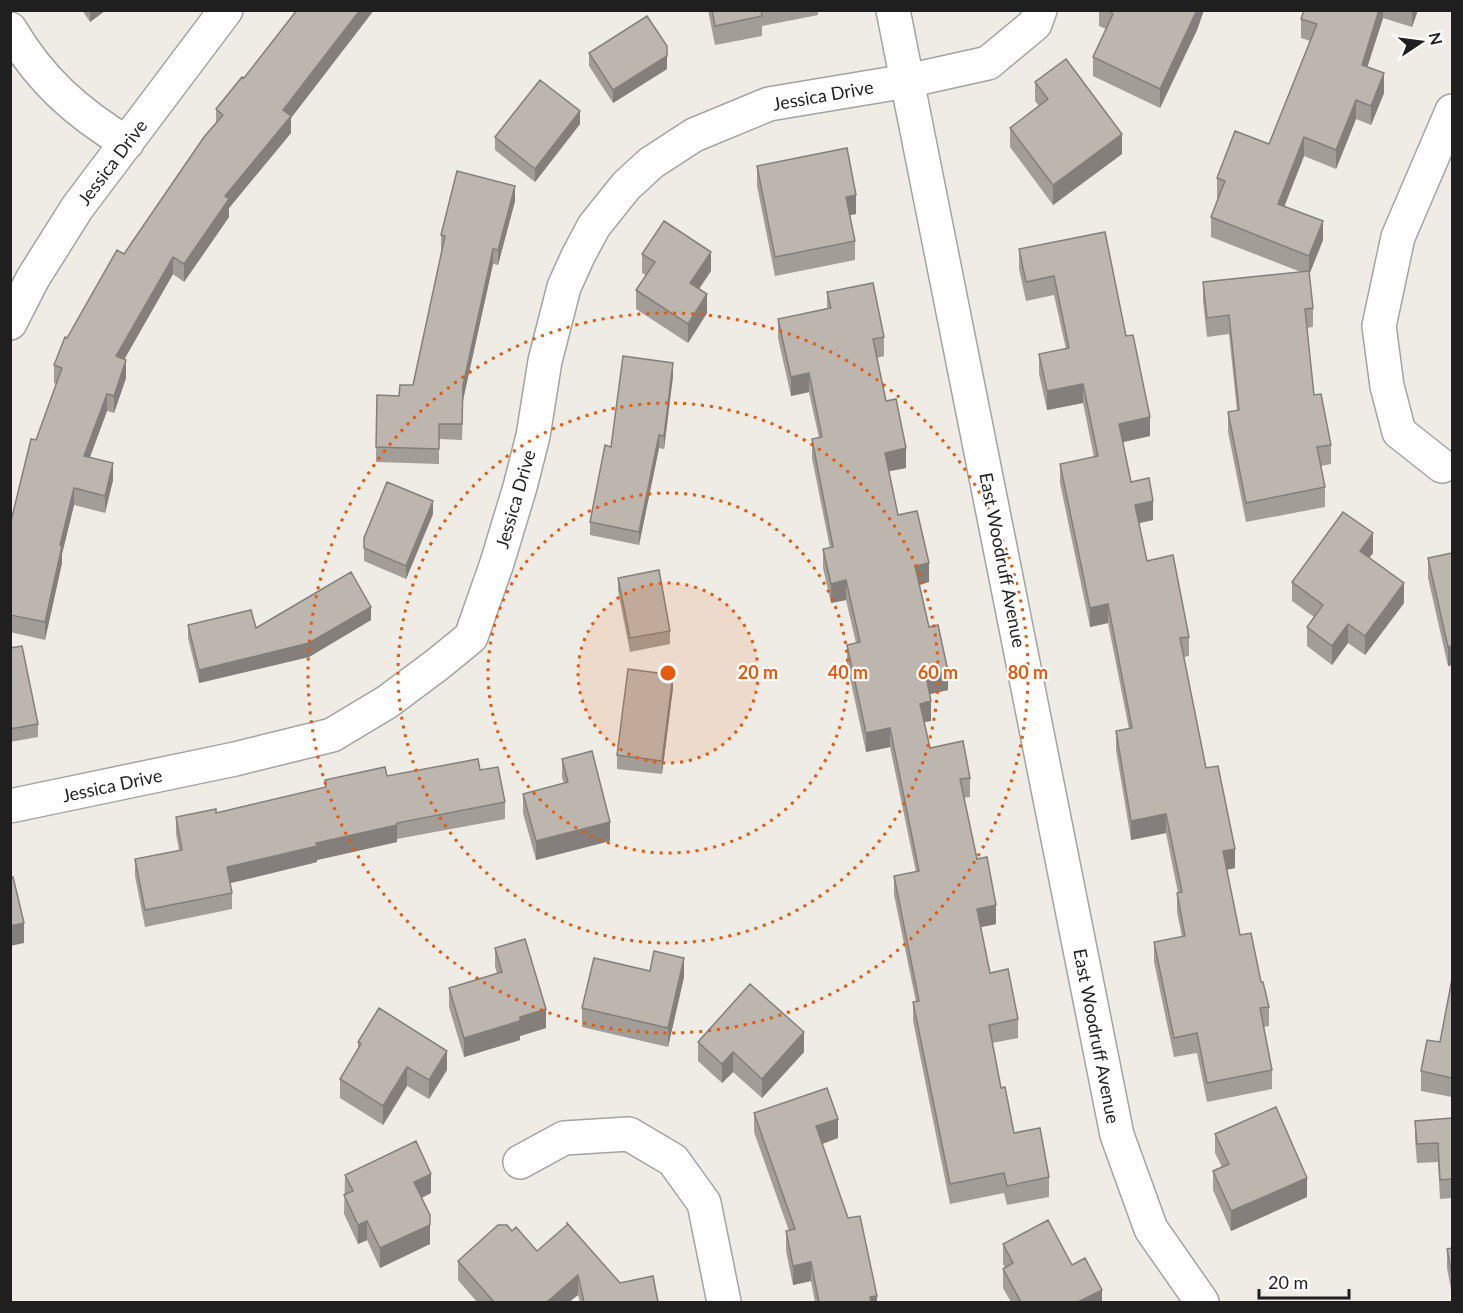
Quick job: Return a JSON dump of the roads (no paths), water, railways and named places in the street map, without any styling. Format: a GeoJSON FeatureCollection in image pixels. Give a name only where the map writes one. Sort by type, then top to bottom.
{"type":"FeatureCollection","features":[{"type":"Feature","properties":{"kind":"street","name":"Jessica Drive"},"geometry":{"type":"LineString","coordinates":[[10,323],[33,278],[76,208],[226,10]]}},
{"type":"Feature","properties":{"kind":"street","name":"East Woodruff Avenue"},"geometry":{"type":"LineString","coordinates":[[893,10],[1117,1135],[1151,1229],[1202,1302]]}},
{"type":"Feature","properties":{"kind":"street","name":"Jessica Drive"},"geometry":{"type":"LineString","coordinates":[[10,806],[235,759],[332,735],[387,702],[438,664],[471,637],[497,563],[523,477],[533,436],[545,361],[564,287],[594,226],[626,186],[651,163],[694,135],[769,104],[907,81],[988,63],[1035,24],[1040,10]]}},
{"type":"Feature","properties":{"kind":"street"},"geometry":{"type":"LineString","coordinates":[[10,29],[42,76],[66,100],[127,143]]}},
{"type":"Feature","properties":{"kind":"street"},"geometry":{"type":"LineString","coordinates":[[1442,466],[1399,432],[1388,386],[1379,326],[1398,237],[1452,111]]}},
{"type":"Feature","properties":{"kind":"street"},"geometry":{"type":"LineString","coordinates":[[520,1162],[564,1138],[629,1134],[673,1160],[704,1203],[724,1302]]}}]}
